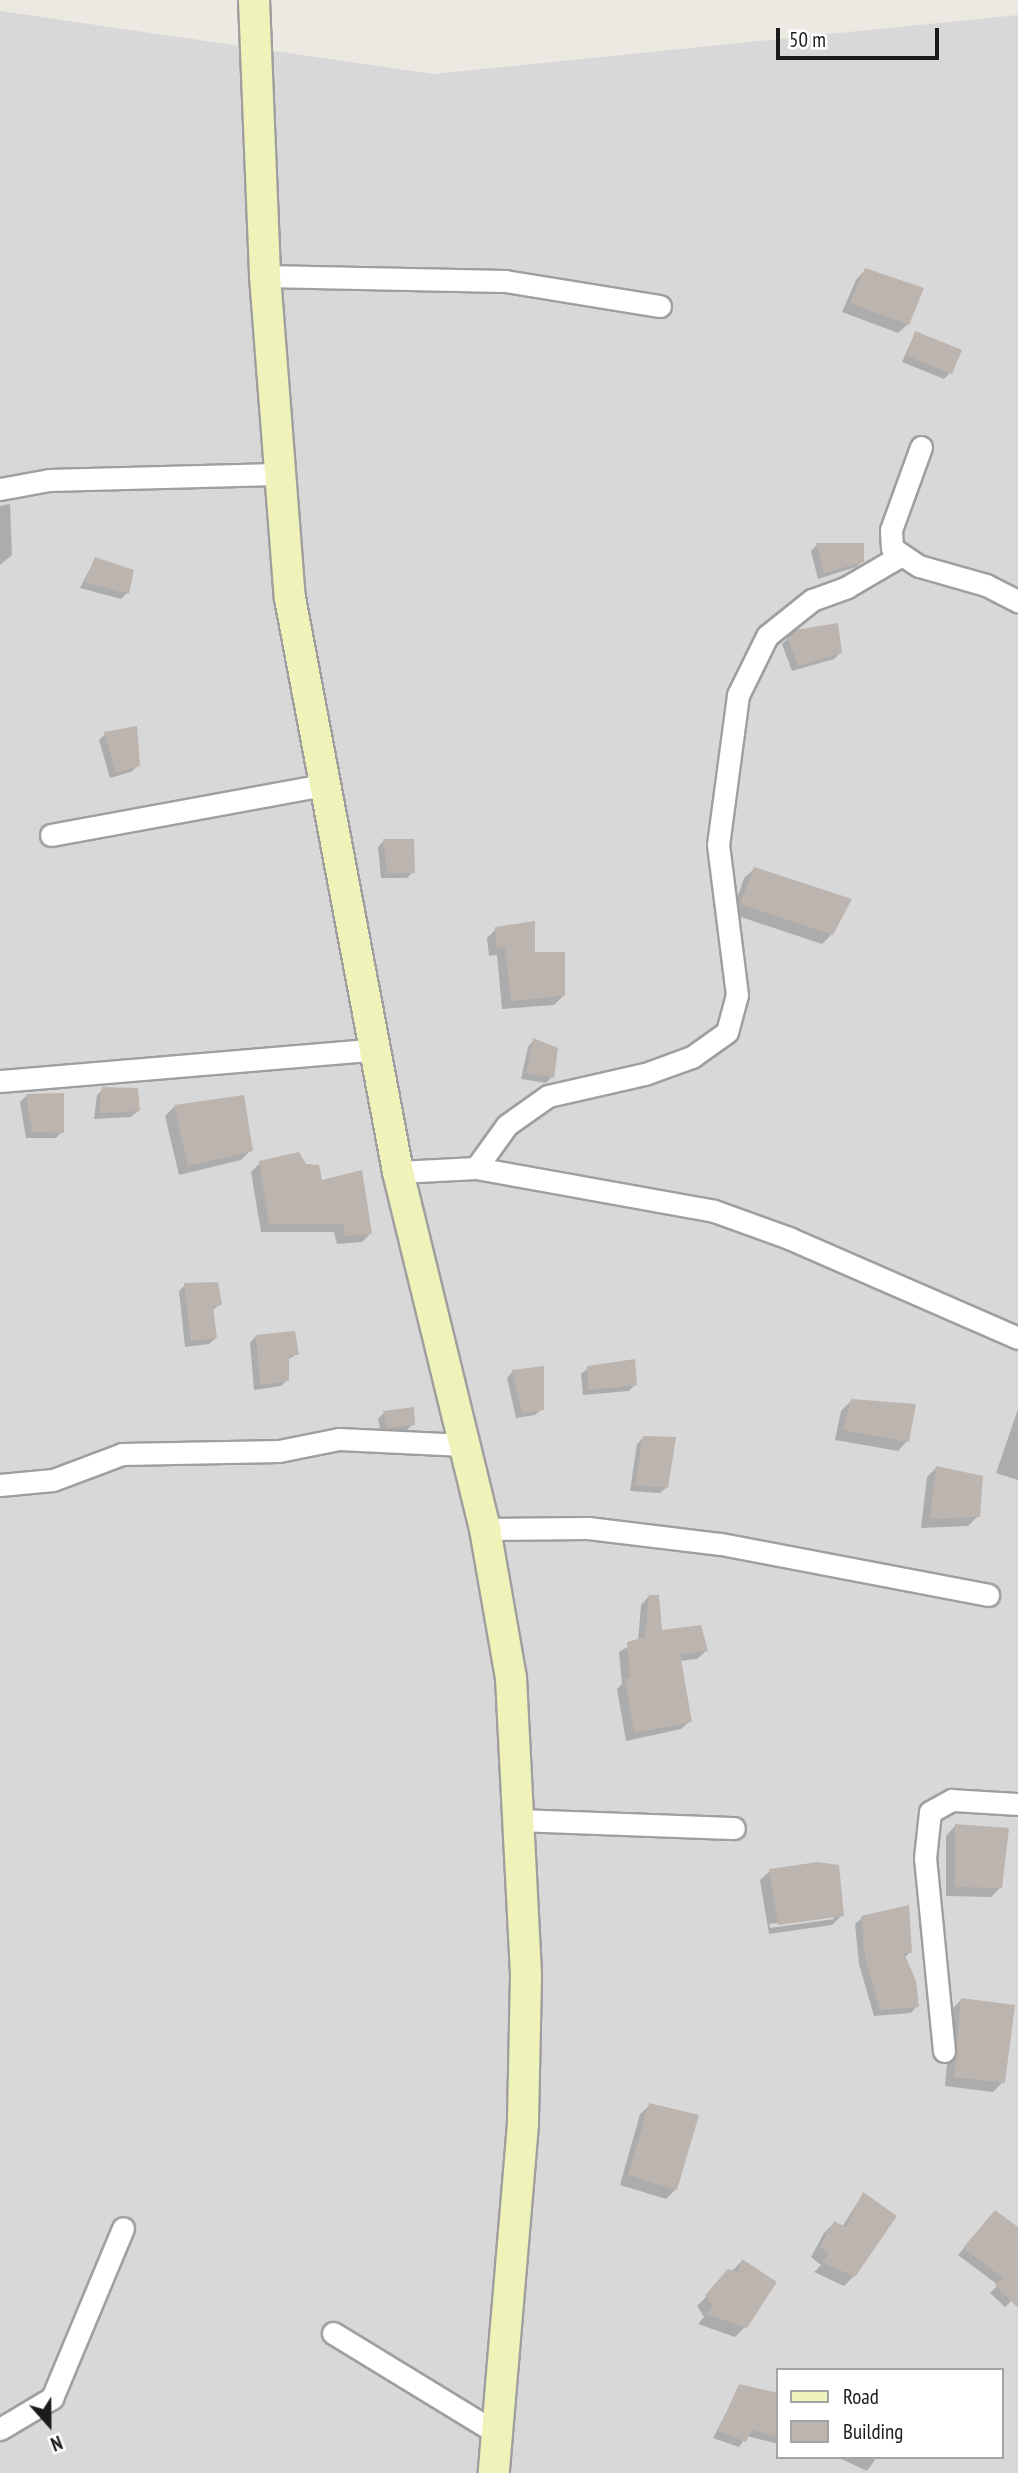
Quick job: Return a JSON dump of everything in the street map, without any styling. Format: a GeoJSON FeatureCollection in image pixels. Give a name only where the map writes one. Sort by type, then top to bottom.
{"type":"FeatureCollection","features":[{"type":"Feature","properties":{"kind":"main road"},"geometry":{"type":"LineString","coordinates":[[254,0],[265,276],[277,474],[289,598],[398,1172],[485,1529],[511,1678],[515,1820],[526,1976],[523,2124],[496,2433],[495,2473]]}},
{"type":"Feature","properties":{"kind":"street"},"geometry":{"type":"LineString","coordinates":[[265,276],[505,281],[660,306]]}},
{"type":"Feature","properties":{"kind":"street"},"geometry":{"type":"LineString","coordinates":[[921,447],[891,530],[892,548],[900,556],[1018,601]]}},
{"type":"Feature","properties":{"kind":"street"},"geometry":{"type":"LineString","coordinates":[[0,489],[49,480],[277,474]]}},
{"type":"Feature","properties":{"kind":"street"},"geometry":{"type":"LineString","coordinates":[[476,1168],[507,1125],[548,1096],[645,1074],[692,1057],[727,1032],[737,995],[718,845],[738,695],[766,636],[812,600],[847,587],[900,556]]}},
{"type":"Feature","properties":{"kind":"street"},"geometry":{"type":"LineString","coordinates":[[51,835],[324,785]]}},
{"type":"Feature","properties":{"kind":"street"},"geometry":{"type":"LineString","coordinates":[[0,1081],[373,1050]]}},
{"type":"Feature","properties":{"kind":"street"},"geometry":{"type":"LineString","coordinates":[[398,1172],[476,1168],[714,1211],[789,1238],[1018,1338]]}},
{"type":"Feature","properties":{"kind":"street"},"geometry":{"type":"LineString","coordinates":[[0,1485],[53,1480],[122,1454],[279,1451],[339,1439],[464,1445]]}},
{"type":"Feature","properties":{"kind":"street"},"geometry":{"type":"LineString","coordinates":[[485,1529],[588,1528],[681,1539],[988,1595]]}},
{"type":"Feature","properties":{"kind":"street"},"geometry":{"type":"LineString","coordinates":[[944,2051],[925,1858],[930,1812],[952,1800],[1018,1804]]}},
{"type":"Feature","properties":{"kind":"street"},"geometry":{"type":"LineString","coordinates":[[515,1820],[734,1828]]}},
{"type":"Feature","properties":{"kind":"street"},"geometry":{"type":"LineString","coordinates":[[0,2429],[52,2398],[123,2228]]}},
{"type":"Feature","properties":{"kind":"street"},"geometry":{"type":"LineString","coordinates":[[332,2333],[496,2433]]}},
{"type":"Feature","properties":{"kind":"shaded area"},"geometry":{"type":"Polygon","coordinates":[[[0,11],[433,74],[1018,15],[1018,2473],[0,2473],[0,11]]]}},
{"type":"Feature","properties":{"kind":"building"},"geometry":{"type":"Polygon","coordinates":[[[865,268],[924,288],[909,325],[850,303],[865,268]]]}},
{"type":"Feature","properties":{"kind":"building"},"geometry":{"type":"Polygon","coordinates":[[[915,331],[962,350],[952,374],[907,356],[915,331]]]}},
{"type":"Feature","properties":{"kind":"building"},"geometry":{"type":"Polygon","coordinates":[[[816,543],[864,543],[864,562],[824,573],[816,543]]]}},
{"type":"Feature","properties":{"kind":"building"},"geometry":{"type":"Polygon","coordinates":[[[95,557],[134,570],[129,594],[85,582],[95,557]]]}},
{"type":"Feature","properties":{"kind":"building"},"geometry":{"type":"Polygon","coordinates":[[[838,623],[842,653],[798,666],[787,637],[795,630],[838,623]]]}},
{"type":"Feature","properties":{"kind":"building"},"geometry":{"type":"Polygon","coordinates":[[[137,726],[140,766],[116,773],[104,732],[137,726]]]}},
{"type":"Feature","properties":{"kind":"building"},"geometry":{"type":"Polygon","coordinates":[[[383,839],[414,839],[415,873],[387,873],[383,839]]]}},
{"type":"Feature","properties":{"kind":"building"},"geometry":{"type":"Polygon","coordinates":[[[754,867],[852,899],[833,935],[740,904],[754,867]]]}},
{"type":"Feature","properties":{"kind":"building"},"geometry":{"type":"Polygon","coordinates":[[[535,921],[535,952],[565,952],[565,996],[511,1001],[505,947],[497,948],[495,927],[535,921]]]}},
{"type":"Feature","properties":{"kind":"building"},"geometry":{"type":"Polygon","coordinates":[[[533,1038],[558,1048],[554,1078],[526,1073],[533,1038]]]}},
{"type":"Feature","properties":{"kind":"building"},"geometry":{"type":"Polygon","coordinates":[[[102,1087],[138,1088],[140,1111],[99,1113],[102,1087]]]}},
{"type":"Feature","properties":{"kind":"building"},"geometry":{"type":"Polygon","coordinates":[[[64,1093],[64,1133],[32,1132],[26,1094],[64,1093]]]}},
{"type":"Feature","properties":{"kind":"building"},"geometry":{"type":"Polygon","coordinates":[[[244,1095],[253,1151],[188,1166],[174,1105],[244,1095]]]}},
{"type":"Feature","properties":{"kind":"building"},"geometry":{"type":"Polygon","coordinates":[[[299,1152],[306,1164],[319,1165],[322,1180],[362,1170],[372,1234],[345,1236],[343,1224],[269,1224],[259,1161],[299,1152]]]}},
{"type":"Feature","properties":{"kind":"building"},"geometry":{"type":"Polygon","coordinates":[[[218,1282],[222,1305],[213,1307],[217,1338],[191,1341],[184,1283],[218,1282]]]}},
{"type":"Feature","properties":{"kind":"building"},"geometry":{"type":"Polygon","coordinates":[[[295,1331],[299,1355],[289,1355],[289,1381],[260,1385],[256,1335],[295,1331]]]}},
{"type":"Feature","properties":{"kind":"building"},"geometry":{"type":"Polygon","coordinates":[[[635,1359],[637,1385],[588,1390],[587,1366],[635,1359]]]}},
{"type":"Feature","properties":{"kind":"building"},"geometry":{"type":"Polygon","coordinates":[[[544,1366],[544,1410],[522,1413],[512,1370],[544,1366]]]}},
{"type":"Feature","properties":{"kind":"building"},"geometry":{"type":"Polygon","coordinates":[[[851,1399],[916,1404],[909,1442],[843,1430],[851,1399]]]}},
{"type":"Feature","properties":{"kind":"building"},"geometry":{"type":"Polygon","coordinates":[[[414,1407],[415,1425],[387,1428],[383,1411],[414,1407]]]}},
{"type":"Feature","properties":{"kind":"building"},"geometry":{"type":"Polygon","coordinates":[[[643,1436],[676,1437],[668,1488],[635,1485],[643,1436]]]}},
{"type":"Feature","properties":{"kind":"building"},"geometry":{"type":"Polygon","coordinates":[[[936,1466],[983,1476],[980,1517],[930,1519],[936,1466]]]}},
{"type":"Feature","properties":{"kind":"building"},"geometry":{"type":"Polygon","coordinates":[[[649,1595],[659,1595],[662,1630],[701,1625],[708,1651],[680,1654],[692,1722],[634,1733],[625,1679],[630,1678],[627,1642],[645,1637],[649,1595]]]}},
{"type":"Feature","properties":{"kind":"building"},"geometry":{"type":"Polygon","coordinates":[[[955,1824],[1009,1828],[1002,1888],[955,1887],[955,1824]]]}},
{"type":"Feature","properties":{"kind":"building"},"geometry":{"type":"Polygon","coordinates":[[[818,1862],[839,1865],[844,1916],[778,1925],[769,1869],[818,1862]]]}},
{"type":"Feature","properties":{"kind":"building"},"geometry":{"type":"Polygon","coordinates":[[[909,1905],[912,1953],[904,1953],[916,1981],[919,2007],[880,2010],[865,1957],[861,1916],[909,1905]]]}},
{"type":"Feature","properties":{"kind":"building"},"geometry":{"type":"Polygon","coordinates":[[[961,1998],[1015,2005],[1005,2083],[954,2077],[961,1998]]]}},
{"type":"Feature","properties":{"kind":"building"},"geometry":{"type":"Polygon","coordinates":[[[649,2103],[699,2115],[677,2190],[628,2175],[649,2103]]]}},
{"type":"Feature","properties":{"kind":"building"},"geometry":{"type":"Polygon","coordinates":[[[863,2192],[897,2216],[855,2277],[822,2262],[829,2254],[820,2247],[834,2221],[846,2227],[863,2192]]]}},
{"type":"Feature","properties":{"kind":"building"},"geometry":{"type":"Polygon","coordinates":[[[995,2210],[1018,2227],[1018,2308],[995,2285],[1003,2278],[963,2248],[995,2210]]]}},
{"type":"Feature","properties":{"kind":"building"},"geometry":{"type":"Polygon","coordinates":[[[742,2259],[777,2282],[747,2328],[706,2314],[713,2306],[705,2295],[728,2269],[738,2272],[742,2259]]]}},
{"type":"Feature","properties":{"kind":"building"},"geometry":{"type":"Polygon","coordinates":[[[739,2384],[776,2393],[776,2436],[751,2430],[746,2442],[718,2431],[739,2384]]]}}]}
